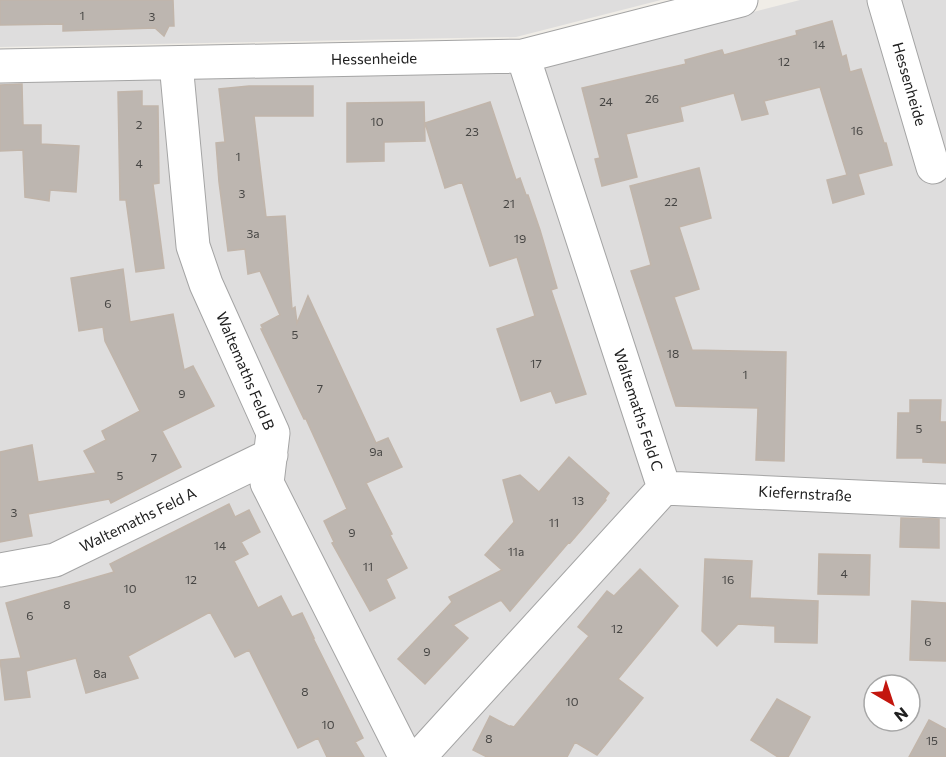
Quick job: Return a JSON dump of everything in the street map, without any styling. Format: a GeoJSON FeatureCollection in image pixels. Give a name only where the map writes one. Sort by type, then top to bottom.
{"type":"FeatureCollection","features":[{"type":"Feature","properties":{"kind":"street","name":"Hessenheide"},"geometry":{"type":"LineString","coordinates":[[0,66],[523,56],[741,0]]}},
{"type":"Feature","properties":{"kind":"street","name":"Hessenheide"},"geometry":{"type":"LineString","coordinates":[[884,0],[933,167]]}},
{"type":"Feature","properties":{"kind":"street","name":"Waltemaths Feld C"},"geometry":{"type":"LineString","coordinates":[[419,757],[663,488],[523,56]]}},
{"type":"Feature","properties":{"kind":"street","name":"Waltemaths Feld B"},"geometry":{"type":"LineString","coordinates":[[177,63],[193,246],[206,284],[273,433],[267,483],[402,750],[410,757]]}},
{"type":"Feature","properties":{"kind":"street","name":"Waltemaths Feld A"},"geometry":{"type":"LineString","coordinates":[[0,570],[55,560],[270,455]]}},
{"type":"Feature","properties":{"kind":"street","name":"Kiefernstraße"},"geometry":{"type":"LineString","coordinates":[[663,488],[946,501]]}},
{"type":"Feature","properties":{"kind":"shaded area"},"geometry":{"type":"Polygon","coordinates":[[[0,0],[661,0],[516,37],[0,47],[0,0]]]}},
{"type":"Feature","properties":{"kind":"shaded area"},"geometry":{"type":"Polygon","coordinates":[[[800,0],[946,0],[946,757],[0,757],[0,81],[514,73],[800,0]]]}},
{"type":"Feature","properties":{"kind":"building"},"geometry":{"type":"Polygon","coordinates":[[[0,0],[173,0],[174,26],[169,26],[164,36],[155,28],[63,31],[63,24],[0,25],[0,0]]]}},
{"type":"Feature","properties":{"kind":"building"},"geometry":{"type":"Polygon","coordinates":[[[832,21],[842,57],[846,55],[850,72],[861,69],[892,165],[858,174],[864,194],[833,203],[827,180],[847,175],[820,87],[764,101],[768,114],[742,120],[734,93],[680,107],[683,121],[626,134],[637,177],[602,186],[595,159],[600,158],[582,88],[686,64],[685,60],[722,50],[724,55],[797,35],[796,31],[832,21]]]}},
{"type":"Feature","properties":{"kind":"building"},"geometry":{"type":"Polygon","coordinates":[[[22,84],[23,125],[41,125],[41,144],[79,146],[76,192],[50,190],[49,201],[25,197],[23,150],[0,151],[0,85],[22,84]]]}},
{"type":"Feature","properties":{"kind":"building"},"geometry":{"type":"Polygon","coordinates":[[[249,86],[313,86],[313,116],[254,116],[266,217],[285,216],[292,309],[295,307],[297,323],[308,296],[376,443],[388,438],[402,467],[366,483],[407,568],[386,579],[395,598],[370,611],[332,543],[334,542],[324,521],[347,509],[306,419],[261,329],[263,329],[261,325],[280,315],[260,271],[248,274],[245,249],[228,251],[216,143],[225,142],[219,89],[249,86]]]}},
{"type":"Feature","properties":{"kind":"building"},"geometry":{"type":"Polygon","coordinates":[[[142,91],[142,106],[158,106],[159,183],[153,184],[164,268],[136,272],[126,200],[120,200],[118,92],[142,91]]]}},
{"type":"Feature","properties":{"kind":"building"},"geometry":{"type":"Polygon","coordinates":[[[424,102],[425,141],[384,142],[384,161],[347,162],[347,103],[424,102]]]}},
{"type":"Feature","properties":{"kind":"building"},"geometry":{"type":"Polygon","coordinates":[[[490,102],[516,180],[520,178],[540,230],[557,288],[551,290],[586,394],[556,403],[551,391],[521,401],[497,329],[535,316],[517,257],[490,266],[462,182],[445,188],[425,123],[490,102]]]}},
{"type":"Feature","properties":{"kind":"building"},"geometry":{"type":"Polygon","coordinates":[[[699,168],[711,218],[679,227],[699,289],[674,297],[692,350],[786,352],[784,461],[756,460],[758,408],[676,406],[631,271],[651,265],[630,186],[699,168]]]}},
{"type":"Feature","properties":{"kind":"building"},"geometry":{"type":"Polygon","coordinates":[[[123,269],[130,322],[173,314],[184,370],[193,366],[214,406],[162,431],[181,467],[111,503],[109,499],[28,514],[32,536],[0,542],[0,452],[32,445],[38,482],[96,473],[84,451],[106,440],[102,431],[140,411],[105,341],[103,327],[79,331],[71,278],[123,269]]]}},
{"type":"Feature","properties":{"kind":"building"},"geometry":{"type":"Polygon","coordinates":[[[910,400],[941,400],[940,422],[946,422],[946,463],[923,462],[923,458],[897,458],[898,413],[910,413],[910,400]]]}},
{"type":"Feature","properties":{"kind":"building"},"geometry":{"type":"Polygon","coordinates":[[[569,457],[609,493],[606,500],[510,611],[501,600],[453,625],[468,638],[425,684],[398,659],[452,602],[449,597],[502,570],[485,555],[514,522],[503,480],[520,475],[539,492],[569,457]]]}},
{"type":"Feature","properties":{"kind":"building"},"geometry":{"type":"Polygon","coordinates":[[[229,504],[235,517],[249,510],[260,532],[241,542],[248,554],[234,561],[258,608],[281,596],[292,617],[302,613],[363,738],[355,742],[364,757],[327,757],[318,738],[298,748],[249,650],[235,657],[210,612],[128,656],[138,678],[86,693],[76,658],[26,671],[30,697],[5,700],[0,660],[21,658],[6,603],[114,572],[110,564],[229,504]]]}},
{"type":"Feature","properties":{"kind":"building"},"geometry":{"type":"Polygon","coordinates":[[[901,518],[939,519],[939,548],[900,547],[901,518]]]}},
{"type":"Feature","properties":{"kind":"building"},"geometry":{"type":"Polygon","coordinates":[[[819,554],[870,555],[869,595],[818,594],[819,554]]]}},
{"type":"Feature","properties":{"kind":"building"},"geometry":{"type":"Polygon","coordinates":[[[705,559],[752,561],[750,598],[818,601],[817,643],[775,642],[775,626],[738,624],[717,646],[702,631],[705,559]]]}},
{"type":"Feature","properties":{"kind":"building"},"geometry":{"type":"Polygon","coordinates":[[[640,569],[678,606],[618,679],[643,698],[597,755],[575,742],[567,757],[487,757],[473,750],[490,716],[514,727],[589,636],[578,627],[607,591],[614,596],[640,569]]]}},
{"type":"Feature","properties":{"kind":"building"},"geometry":{"type":"Polygon","coordinates":[[[912,601],[946,603],[946,661],[910,660],[912,601]]]}},
{"type":"Feature","properties":{"kind":"building"},"geometry":{"type":"Polygon","coordinates":[[[777,699],[810,717],[788,757],[778,757],[751,740],[777,699]]]}},
{"type":"Feature","properties":{"kind":"building"},"geometry":{"type":"Polygon","coordinates":[[[929,720],[946,729],[946,757],[909,757],[929,720]]]}}]}
